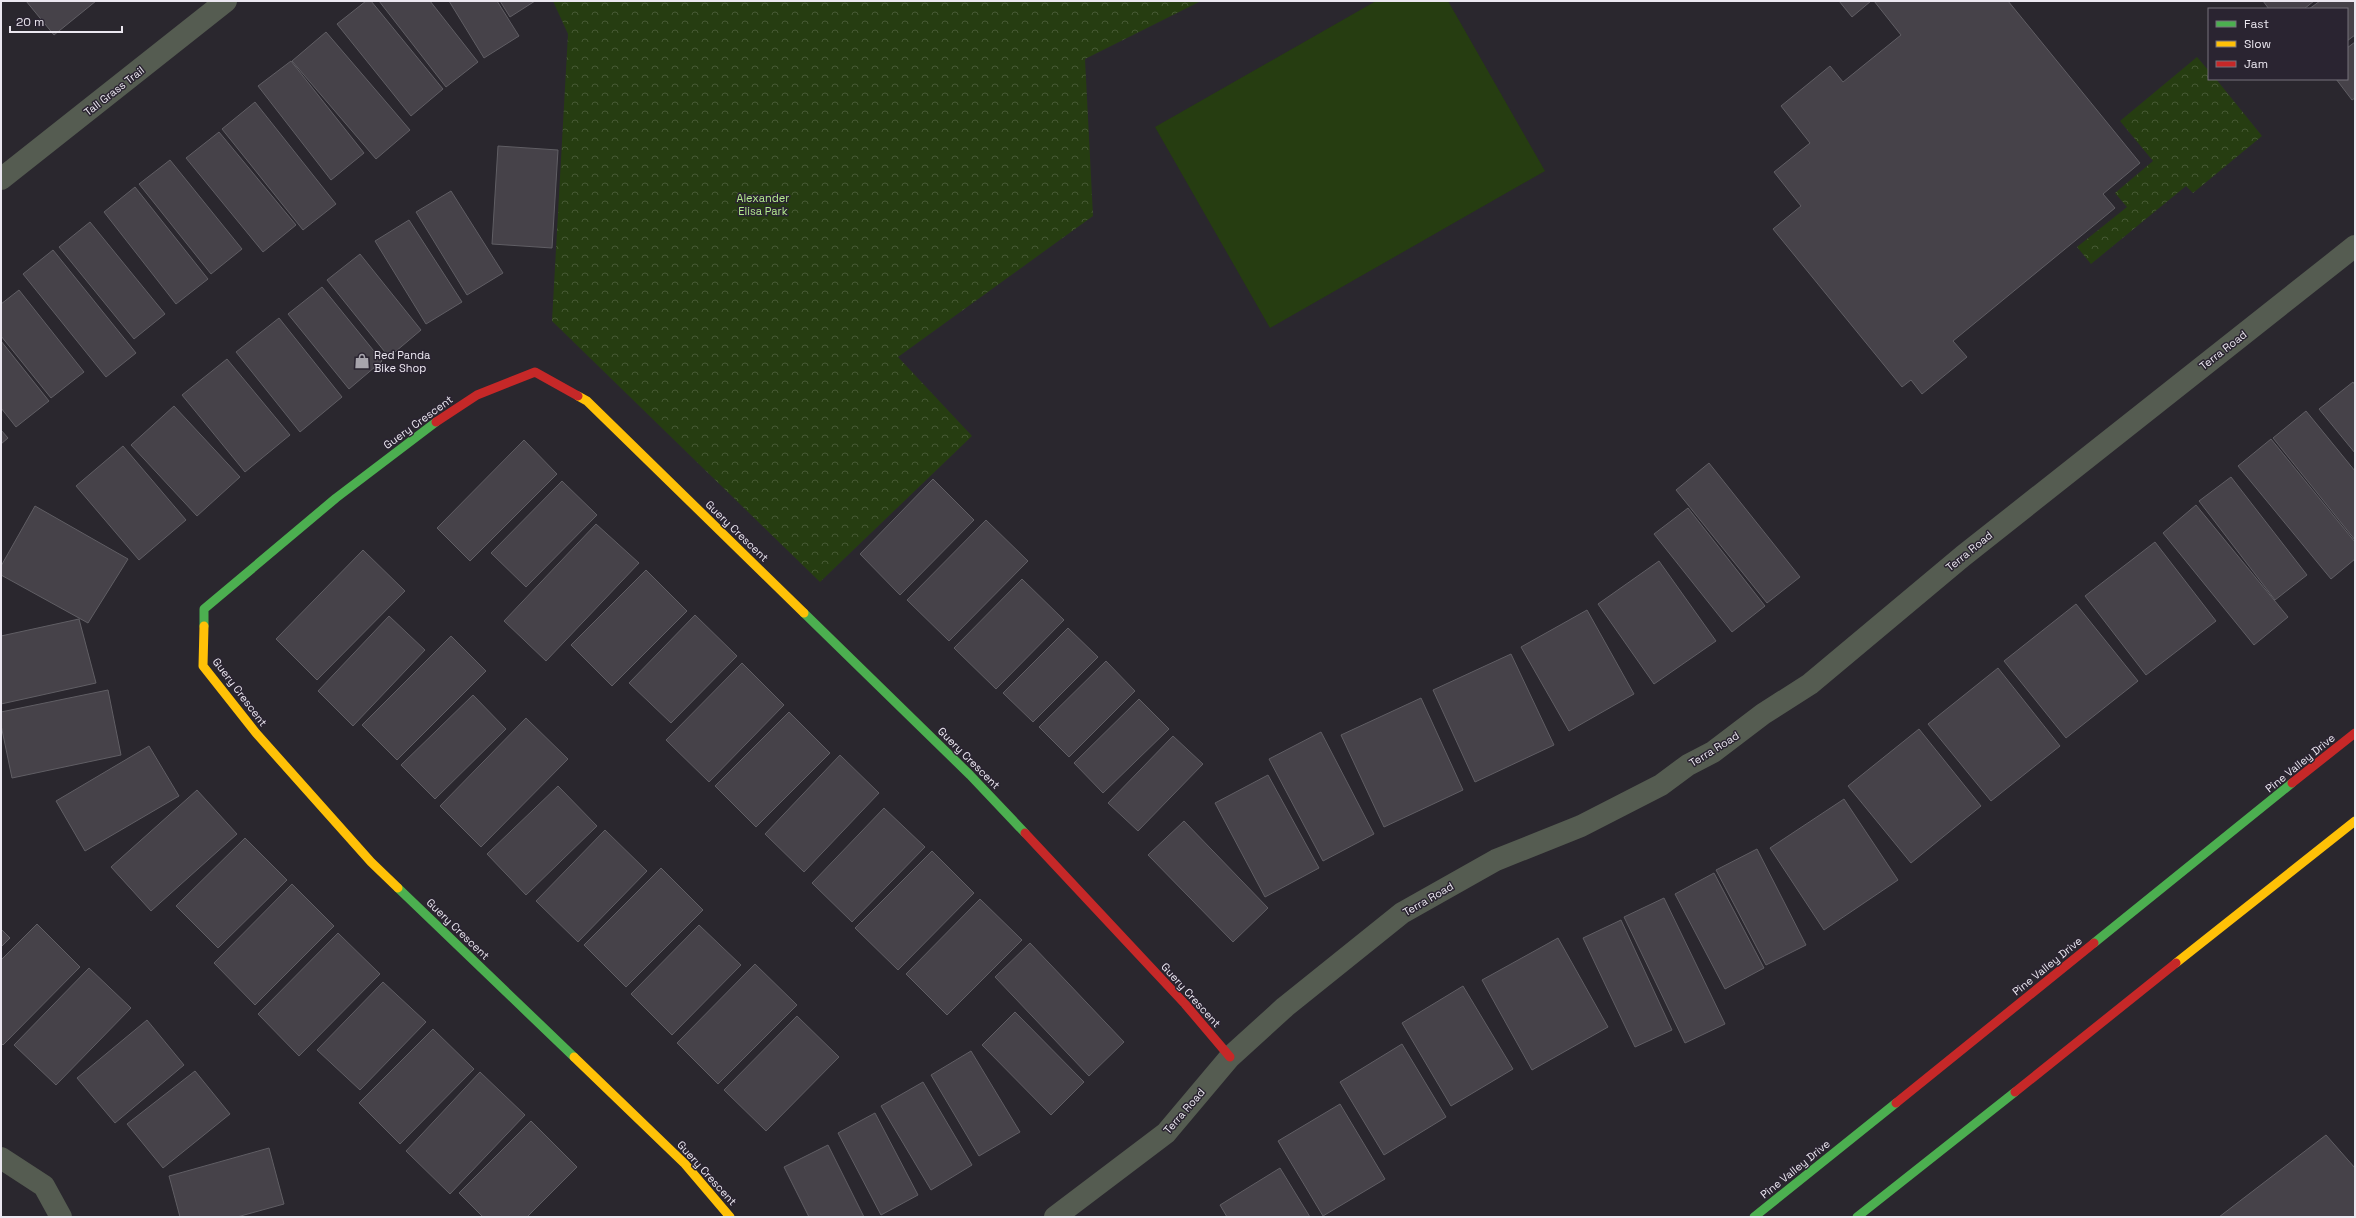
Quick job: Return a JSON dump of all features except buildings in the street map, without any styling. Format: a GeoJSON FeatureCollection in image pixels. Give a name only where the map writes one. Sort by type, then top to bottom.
{"type":"FeatureCollection","features":[{"type":"Feature","properties":{"kind":"street","name":"Tall Grass Trail"},"geometry":{"type":"LineString","coordinates":[[1,179],[226,1]]}},
{"type":"Feature","properties":{"kind":"street","name":"Terra Road"},"geometry":{"type":"LineString","coordinates":[[1055,1217],[1166,1134],[1230,1057],[1285,1006],[1402,913],[1496,860],[1581,826],[1661,785],[1688,764],[1713,752],[1763,714],[1810,684],[1970,551],[2355,246]]}},
{"type":"Feature","properties":{"kind":"street","name":"Guery Crescent"},"geometry":{"type":"LineString","coordinates":[[730,1217],[685,1164],[371,862],[256,733],[203,666],[204,609],[336,498],[435,423],[477,395],[535,372],[588,401],[970,775],[1184,1004],[1230,1057]]}},
{"type":"Feature","properties":{"kind":"street","name":"Pine Valley Drive"},"geometry":{"type":"LineString","coordinates":[[1754,1217],[2355,734]]}},
{"type":"Feature","properties":{"kind":"street"},"geometry":{"type":"LineString","coordinates":[[1857,1217],[2355,821]]}},
{"type":"Feature","properties":{"kind":"street"},"geometry":{"type":"LineString","coordinates":[[1,1158],[44,1186],[61,1217]]}},
{"type":"Feature","properties":{"kind":"green space","name":"Alexander Elisa Park"},"geometry":{"type":"Polygon","coordinates":[[[553,1],[1201,1],[1085,59],[1093,216],[898,357],[972,436],[820,582],[552,321],[568,34],[553,1]]]}},
{"type":"Feature","properties":{"kind":"green space"},"geometry":{"type":"Polygon","coordinates":[[[1376,1],[1448,1],[1545,171],[1270,328],[1155,127],[1376,1]]]}},
{"type":"Feature","properties":{"kind":"green space"},"geometry":{"type":"Polygon","coordinates":[[[2197,57],[2208,70],[2208,80],[2217,80],[2262,136],[2193,193],[2186,186],[2091,264],[2077,247],[2127,207],[2115,193],[2153,161],[2120,121],[2197,57]]]}},
{"type":"Feature","properties":{"kind":"traffic: fast"},"geometry":{"type":"LineString","coordinates":[[204,626],[204,609],[336,498],[436,422]]}},
{"type":"Feature","properties":{"kind":"traffic: fast"},"geometry":{"type":"LineString","coordinates":[[804,613],[970,775],[1025,833]]}},
{"type":"Feature","properties":{"kind":"traffic: fast"},"geometry":{"type":"LineString","coordinates":[[2094,943],[2292,783]]}},
{"type":"Feature","properties":{"kind":"traffic: fast"},"geometry":{"type":"LineString","coordinates":[[398,888],[574,1057]]}},
{"type":"Feature","properties":{"kind":"traffic: fast"},"geometry":{"type":"LineString","coordinates":[[1857,1217],[2015,1092]]}},
{"type":"Feature","properties":{"kind":"traffic: fast"},"geometry":{"type":"LineString","coordinates":[[1754,1217],[1896,1103]]}},
{"type":"Feature","properties":{"kind":"traffic: slow"},"geometry":{"type":"LineString","coordinates":[[578,396],[587,401],[804,613]]}},
{"type":"Feature","properties":{"kind":"traffic: slow"},"geometry":{"type":"LineString","coordinates":[[204,626],[203,666],[256,733],[371,862],[398,888]]}},
{"type":"Feature","properties":{"kind":"traffic: slow"},"geometry":{"type":"LineString","coordinates":[[2176,963],[2355,821]]}},
{"type":"Feature","properties":{"kind":"traffic: slow"},"geometry":{"type":"LineString","coordinates":[[574,1057],[685,1164],[730,1217]]}},
{"type":"Feature","properties":{"kind":"traffic: jam"},"geometry":{"type":"LineString","coordinates":[[436,422],[477,395],[535,372],[578,396]]}},
{"type":"Feature","properties":{"kind":"traffic: jam"},"geometry":{"type":"LineString","coordinates":[[2292,783],[2355,733]]}},
{"type":"Feature","properties":{"kind":"traffic: jam"},"geometry":{"type":"LineString","coordinates":[[1025,833],[1185,1004],[1230,1057]]}},
{"type":"Feature","properties":{"kind":"traffic: jam"},"geometry":{"type":"LineString","coordinates":[[1896,1103],[2094,943]]}},
{"type":"Feature","properties":{"kind":"traffic: jam"},"geometry":{"type":"LineString","coordinates":[[2015,1092],[2176,963]]}},
{"type":"Feature","properties":{"kind":"place","name":"Red Panda Bike Shop"},"geometry":{"type":"Point","coordinates":[362,361]}}]}
